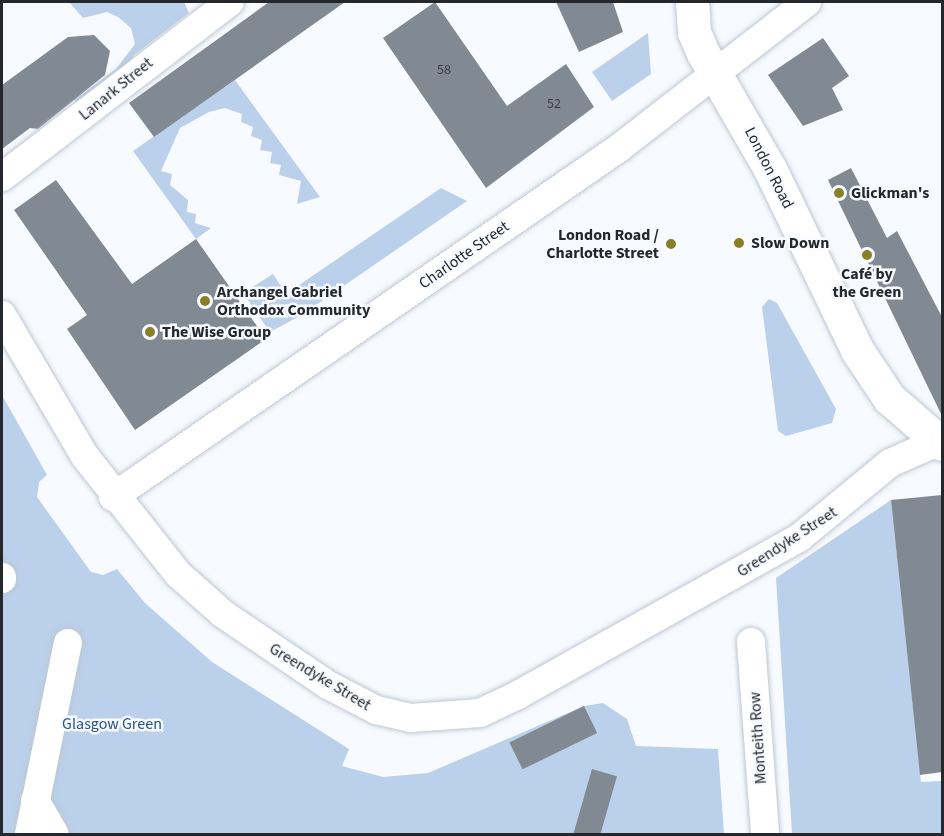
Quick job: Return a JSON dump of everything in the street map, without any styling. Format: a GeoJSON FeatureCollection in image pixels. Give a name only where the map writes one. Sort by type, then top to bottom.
{"type":"FeatureCollection","features":[{"type":"Feature","properties":{"kind":"main road","name":"London Road"},"geometry":{"type":"LineString","coordinates":[[692,2],[694,32],[771,171],[874,378],[900,409],[942,442]]}},
{"type":"Feature","properties":{"kind":"street","name":"Lanark Street"},"geometry":{"type":"LineString","coordinates":[[2,177],[230,2]]}},
{"type":"Feature","properties":{"kind":"street","name":"Charlotte Street"},"geometry":{"type":"LineString","coordinates":[[113,497],[619,148],[713,70],[807,2]]}},
{"type":"Feature","properties":{"kind":"street","name":"Greendyke Street"},"geometry":{"type":"LineString","coordinates":[[2,315],[113,497],[198,593],[287,659],[376,710],[411,718],[451,717],[488,710],[712,590],[826,519],[890,463],[942,442]]}},
{"type":"Feature","properties":{"kind":"street","name":"Monteith Row"},"geometry":{"type":"LineString","coordinates":[[751,642],[765,834]]}},
{"type":"Feature","properties":{"kind":"street"},"geometry":{"type":"LineString","coordinates":[[29,834],[68,643]]}},
{"type":"Feature","properties":{"kind":"street"},"geometry":{"type":"LineString","coordinates":[[35,800],[55,834]]}},
{"type":"Feature","properties":{"kind":"green space"},"geometry":{"type":"Polygon","coordinates":[[[69,2],[184,2],[189,13],[134,55],[120,84],[83,113],[74,100],[116,69],[135,44],[131,28],[118,17],[107,12],[83,18],[69,2]]]}},
{"type":"Feature","properties":{"kind":"green space"},"geometry":{"type":"Polygon","coordinates":[[[648,33],[651,74],[612,101],[592,72],[648,33]]]}},
{"type":"Feature","properties":{"kind":"green space"},"geometry":{"type":"Polygon","coordinates":[[[235,80],[320,197],[297,204],[301,181],[279,175],[281,165],[270,163],[272,152],[260,150],[262,140],[251,136],[253,127],[241,122],[242,114],[225,108],[209,112],[180,128],[161,171],[172,174],[170,185],[188,200],[187,212],[196,214],[195,223],[211,228],[196,239],[133,151],[235,80]]]}},
{"type":"Feature","properties":{"kind":"green space"},"geometry":{"type":"Polygon","coordinates":[[[441,188],[467,201],[300,316],[270,332],[243,293],[273,274],[286,294],[441,188]]]}},
{"type":"Feature","properties":{"kind":"green space"},"geometry":{"type":"Polygon","coordinates":[[[769,299],[777,303],[836,409],[832,423],[786,436],[778,431],[762,307],[769,299]]]}},
{"type":"Feature","properties":{"kind":"green space","name":"Glasgow Green"},"geometry":{"type":"Polygon","coordinates":[[[2,395],[47,475],[39,482],[37,497],[91,572],[103,575],[117,569],[145,603],[212,662],[349,749],[342,766],[383,777],[428,773],[584,706],[603,703],[627,719],[636,746],[718,749],[724,834],[2,834],[2,395]]]}},
{"type":"Feature","properties":{"kind":"green space"},"geometry":{"type":"Polygon","coordinates":[[[891,500],[921,782],[942,781],[942,834],[792,834],[776,578],[891,500]]]}},
{"type":"Feature","properties":{"kind":"building"},"geometry":{"type":"Polygon","coordinates":[[[269,2],[345,2],[154,137],[129,103],[269,2]]]}},
{"type":"Feature","properties":{"kind":"building"},"geometry":{"type":"Polygon","coordinates":[[[435,2],[507,106],[566,64],[594,107],[486,188],[383,38],[435,2]]]}},
{"type":"Feature","properties":{"kind":"building"},"geometry":{"type":"Polygon","coordinates":[[[556,2],[613,2],[623,32],[579,52],[556,2]]]}},
{"type":"Feature","properties":{"kind":"building"},"geometry":{"type":"Polygon","coordinates":[[[94,35],[110,51],[105,75],[38,129],[30,128],[2,149],[2,85],[68,37],[94,35]]]}},
{"type":"Feature","properties":{"kind":"building"},"geometry":{"type":"Polygon","coordinates":[[[823,38],[849,76],[832,88],[843,110],[803,126],[768,75],[823,38]]]}},
{"type":"Feature","properties":{"kind":"building"},"geometry":{"type":"Polygon","coordinates":[[[851,168],[887,238],[897,231],[942,317],[942,416],[828,180],[851,168]]]}},
{"type":"Feature","properties":{"kind":"building"},"geometry":{"type":"Polygon","coordinates":[[[56,180],[132,284],[196,239],[266,339],[135,430],[67,329],[87,315],[14,210],[56,180]]]}},
{"type":"Feature","properties":{"kind":"building"},"geometry":{"type":"Polygon","coordinates":[[[942,495],[942,772],[920,775],[891,500],[942,495]]]}},
{"type":"Feature","properties":{"kind":"building"},"geometry":{"type":"Polygon","coordinates":[[[584,706],[597,733],[523,769],[509,742],[584,706]]]}},
{"type":"Feature","properties":{"kind":"building"},"geometry":{"type":"Polygon","coordinates":[[[592,769],[617,776],[600,834],[574,833],[592,769]]]}},
{"type":"Feature","properties":{"kind":"place","name":"Glickman's"},"geometry":{"type":"Point","coordinates":[839,193]}},
{"type":"Feature","properties":{"kind":"place","name":"Slow Down"},"geometry":{"type":"Point","coordinates":[739,243]}},
{"type":"Feature","properties":{"kind":"place","name":"London Road / Charlotte Street"},"geometry":{"type":"Point","coordinates":[671,244]}},
{"type":"Feature","properties":{"kind":"place","name":"Café by the Green"},"geometry":{"type":"Point","coordinates":[867,255]}},
{"type":"Feature","properties":{"kind":"place","name":"Archangel Gabriel Orthodox Community"},"geometry":{"type":"Point","coordinates":[205,301]}},
{"type":"Feature","properties":{"kind":"place","name":"The Wise Group"},"geometry":{"type":"Point","coordinates":[150,332]}}]}
